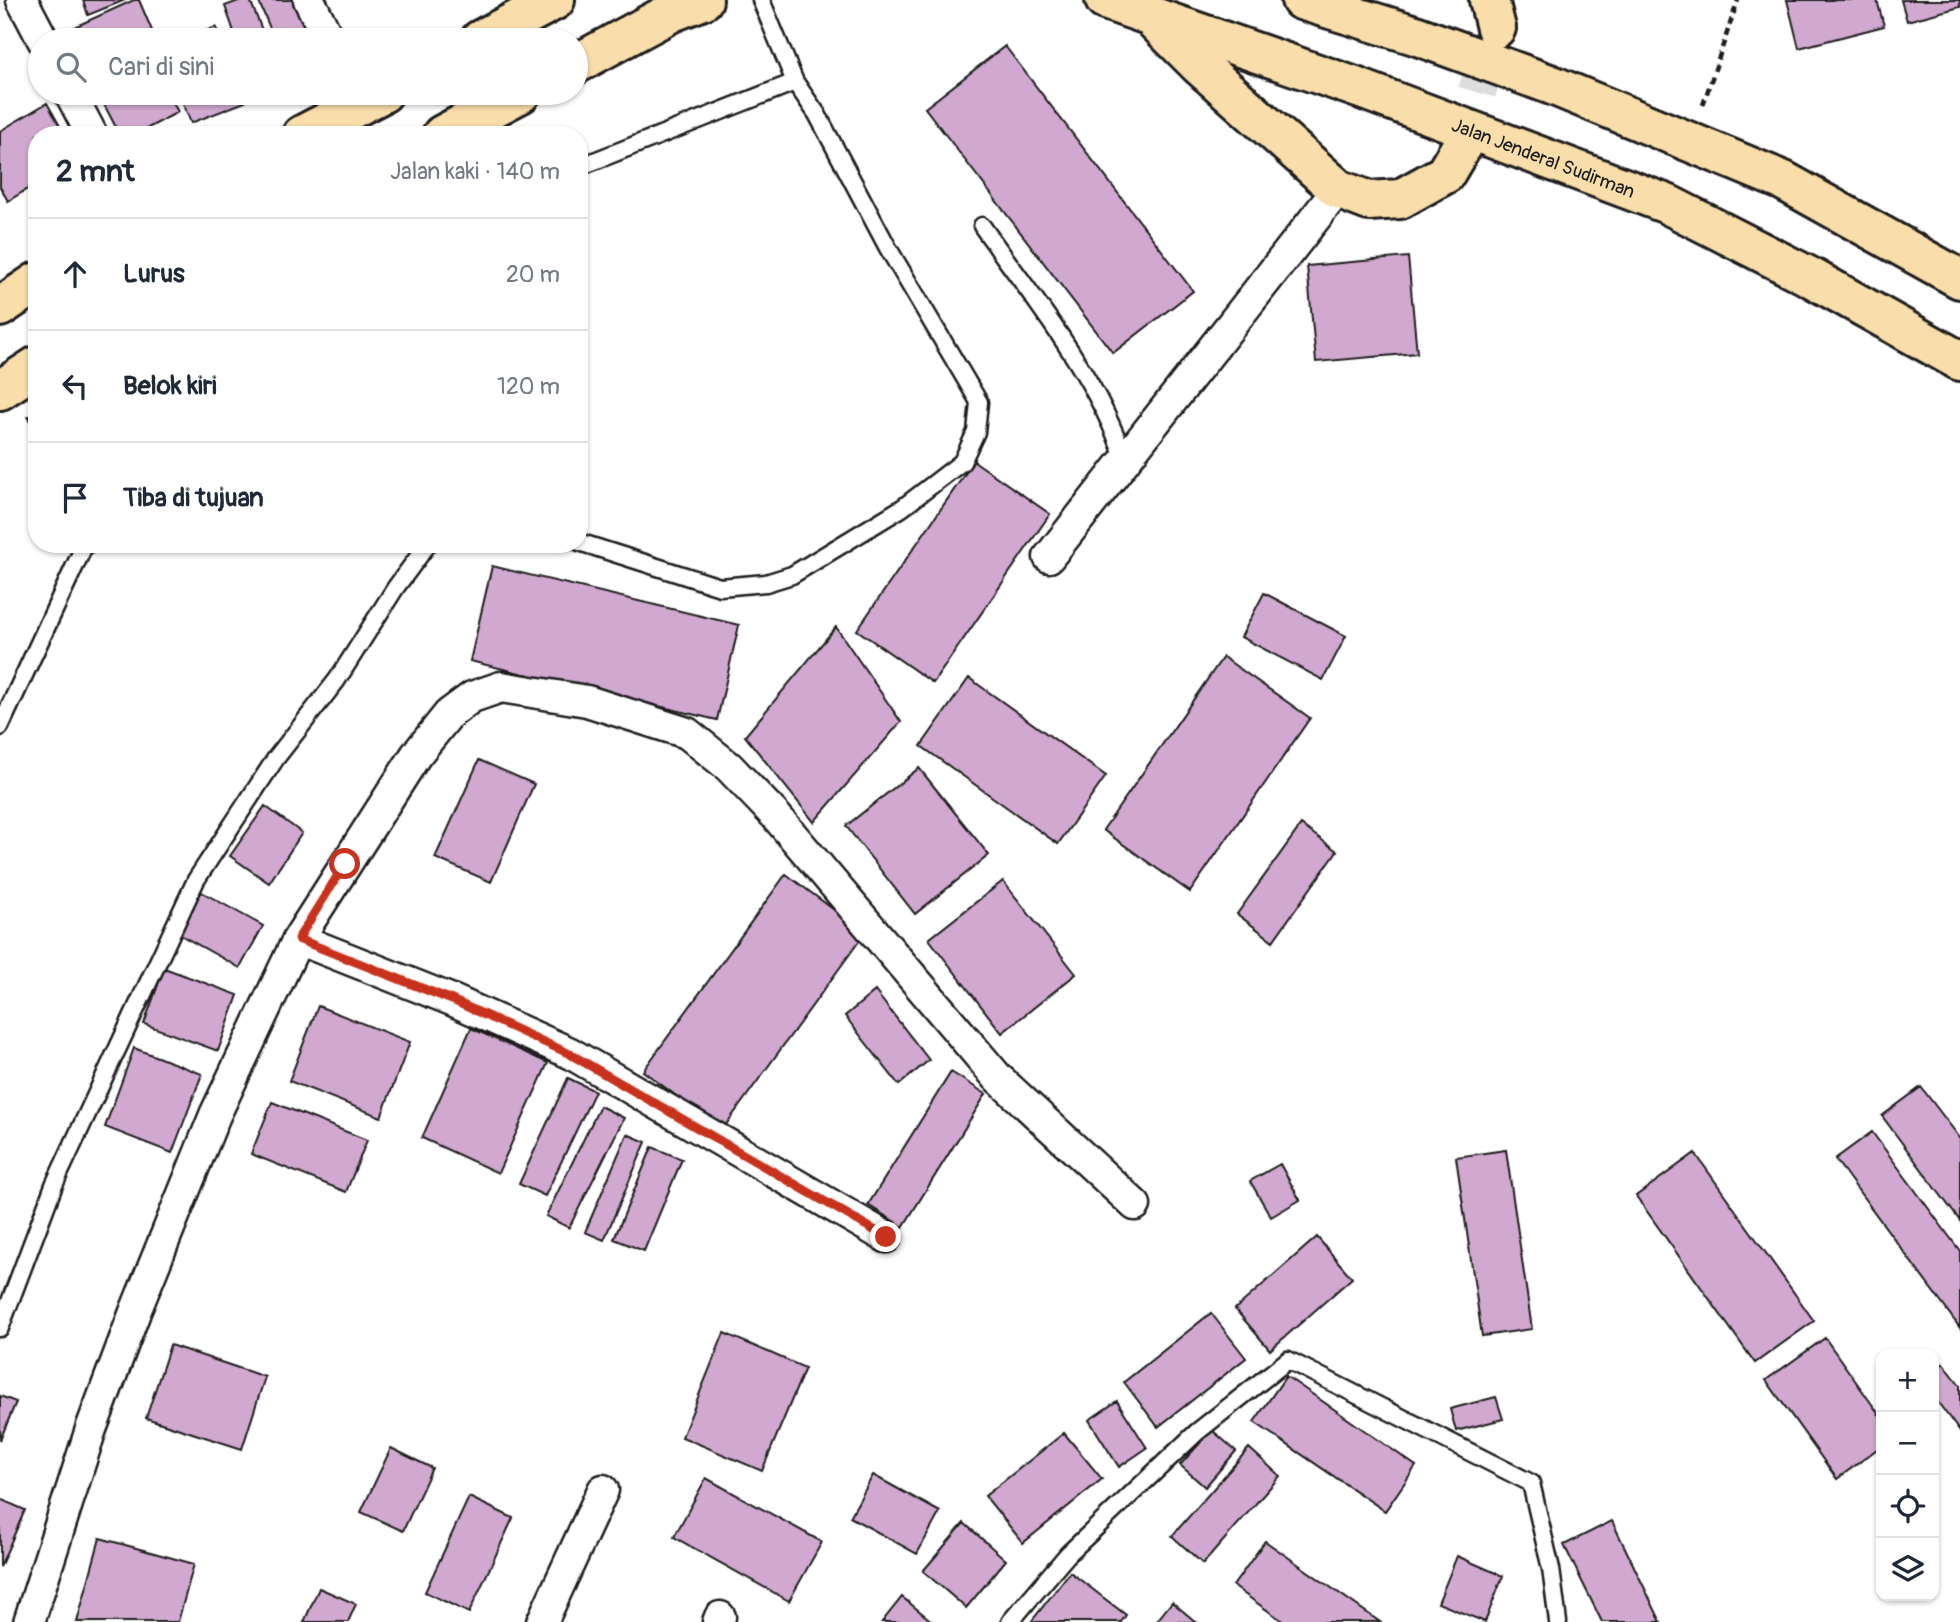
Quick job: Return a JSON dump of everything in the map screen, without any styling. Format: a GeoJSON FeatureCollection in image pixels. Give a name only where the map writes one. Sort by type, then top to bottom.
{"type":"FeatureCollection","features":[{"type":"Feature","properties":{"kind":"highway"},"geometry":{"type":"LineString","coordinates":[[502,28],[555,0]]}},
{"type":"Feature","properties":{"kind":"highway"},"geometry":{"type":"LineString","coordinates":[[588,57],[671,12],[703,0]]}},
{"type":"Feature","properties":{"kind":"highway","name":"Jalan Jenderal Sudirman"},"geometry":{"type":"LineString","coordinates":[[1105,0],[1145,12],[1667,204],[1812,278],[1960,361]]}},
{"type":"Feature","properties":{"kind":"highway"},"geometry":{"type":"LineString","coordinates":[[1301,0],[1415,35],[1552,85],[1784,181],[1872,227],[1960,279]]}},
{"type":"Feature","properties":{"kind":"highway"},"geometry":{"type":"LineString","coordinates":[[1145,12],[1199,65],[1338,189],[1369,201],[1400,200],[1445,174],[1461,147]]}},
{"type":"Feature","properties":{"kind":"highway"},"geometry":{"type":"LineString","coordinates":[[317,126],[352,105]]}},
{"type":"Feature","properties":{"kind":"highway"},"geometry":{"type":"LineString","coordinates":[[459,126],[498,105]]}},
{"type":"Feature","properties":{"kind":"highway"},"geometry":{"type":"LineString","coordinates":[[0,307],[28,288]]}},
{"type":"Feature","properties":{"kind":"highway"},"geometry":{"type":"LineString","coordinates":[[0,390],[28,372]]}},
{"type":"Feature","properties":{"kind":"street"},"geometry":{"type":"LineString","coordinates":[[22,0],[37,28]]}},
{"type":"Feature","properties":{"kind":"street"},"geometry":{"type":"LineString","coordinates":[[309,0],[324,28]]}},
{"type":"Feature","properties":{"kind":"street"},"geometry":{"type":"LineString","coordinates":[[76,105],[87,126]]}},
{"type":"Feature","properties":{"kind":"street"},"geometry":{"type":"LineString","coordinates":[[1049,557],[1338,189]]}},
{"type":"Feature","properties":{"kind":"street"},"geometry":{"type":"LineString","coordinates":[[29,1622],[91,1429],[135,1312],[215,1115],[298,939],[416,755],[449,714],[472,697],[501,687],[587,701],[687,733],[729,767],[776,816],[998,1078],[1135,1205]]}},
{"type":"Feature","properties":{"kind":"street"},"geometry":{"type":"LineString","coordinates":[[298,939],[452,1000],[570,1054],[886,1237]]}},
{"type":"Feature","properties":{"kind":"street"},"geometry":{"type":"LineString","coordinates":[[542,1622],[603,1490]]}},
{"type":"Feature","properties":{"kind":"lane"},"geometry":{"type":"LineString","coordinates":[[588,545],[720,587],[766,583],[792,575],[902,508],[962,462],[976,432],[979,402],[888,248],[817,114],[795,82],[761,0]]}},
{"type":"Feature","properties":{"kind":"lane"},"geometry":{"type":"LineString","coordinates":[[588,163],[795,82]]}},
{"type":"Feature","properties":{"kind":"lane"},"geometry":{"type":"LineString","coordinates":[[982,226],[1082,369],[1111,422],[1125,460]]}},
{"type":"Feature","properties":{"kind":"lane"},"geometry":{"type":"LineString","coordinates":[[0,727],[81,553]]}},
{"type":"Feature","properties":{"kind":"lane"},"geometry":{"type":"LineString","coordinates":[[0,1328],[54,1185],[196,880],[276,758],[337,680],[396,587],[421,553]]}},
{"type":"Feature","properties":{"kind":"lane"},"geometry":{"type":"LineString","coordinates":[[1010,1622],[1078,1544],[1197,1432],[1288,1360],[1531,1483],[1551,1569],[1558,1622]]}},
{"type":"Feature","properties":{"kind":"path"},"geometry":{"type":"LineString","coordinates":[[1691,144],[1738,0]]}},
{"type":"Feature","properties":{"kind":"building"},"geometry":{"type":"Polygon","coordinates":[[[83,0],[125,0],[88,15],[83,0]]]}},
{"type":"Feature","properties":{"kind":"building"},"geometry":{"type":"Polygon","coordinates":[[[139,0],[151,28],[72,28],[139,0]]]}},
{"type":"Feature","properties":{"kind":"building"},"geometry":{"type":"Polygon","coordinates":[[[241,0],[250,0],[261,28],[233,28],[225,6],[241,0]]]}},
{"type":"Feature","properties":{"kind":"building"},"geometry":{"type":"Polygon","coordinates":[[[258,0],[300,0],[312,28],[270,28],[258,0]]]}},
{"type":"Feature","properties":{"kind":"building"},"geometry":{"type":"Polygon","coordinates":[[[1787,0],[1877,0],[1884,26],[1799,48],[1787,0]]]}},
{"type":"Feature","properties":{"kind":"building"},"geometry":{"type":"Polygon","coordinates":[[[1901,0],[1960,0],[1960,7],[1907,21],[1901,0]]]}},
{"type":"Feature","properties":{"kind":"building"},"geometry":{"type":"Polygon","coordinates":[[[1005,46],[1193,291],[1113,353],[925,108],[1005,46]]]}},
{"type":"Feature","properties":{"kind":"building"},"geometry":{"type":"Polygon","coordinates":[[[44,105],[48,105],[60,126],[28,126],[28,189],[8,201],[0,187],[0,131],[44,105]]]}},
{"type":"Feature","properties":{"kind":"building"},"geometry":{"type":"Polygon","coordinates":[[[104,105],[174,105],[178,112],[152,126],[115,126],[104,105]]]}},
{"type":"Feature","properties":{"kind":"building"},"geometry":{"type":"Polygon","coordinates":[[[184,105],[237,105],[191,123],[184,105]]]}},
{"type":"Feature","properties":{"kind":"building"},"geometry":{"type":"Polygon","coordinates":[[[1408,257],[1417,353],[1316,362],[1307,266],[1408,257]]]}},
{"type":"Feature","properties":{"kind":"building"},"geometry":{"type":"Polygon","coordinates":[[[974,461],[1050,514],[933,683],[857,630],[974,461]]]}},
{"type":"Feature","properties":{"kind":"building"},"geometry":{"type":"Polygon","coordinates":[[[492,566],[739,625],[717,720],[470,661],[492,566]]]}},
{"type":"Feature","properties":{"kind":"building"},"geometry":{"type":"Polygon","coordinates":[[[1264,593],[1346,636],[1323,680],[1241,637],[1264,593]]]}},
{"type":"Feature","properties":{"kind":"building"},"geometry":{"type":"Polygon","coordinates":[[[836,627],[901,722],[814,822],[745,736],[836,627]]]}},
{"type":"Feature","properties":{"kind":"building"},"geometry":{"type":"Polygon","coordinates":[[[1223,657],[1310,718],[1190,892],[1103,830],[1223,657]]]}},
{"type":"Feature","properties":{"kind":"building"},"geometry":{"type":"Polygon","coordinates":[[[969,678],[1106,776],[1058,844],[921,746],[969,678]]]}},
{"type":"Feature","properties":{"kind":"building"},"geometry":{"type":"Polygon","coordinates":[[[479,760],[534,784],[491,882],[435,858],[479,760]]]}},
{"type":"Feature","properties":{"kind":"building"},"geometry":{"type":"Polygon","coordinates":[[[919,768],[989,855],[915,914],[846,826],[919,768]]]}},
{"type":"Feature","properties":{"kind":"building"},"geometry":{"type":"Polygon","coordinates":[[[265,806],[302,833],[269,883],[230,856],[265,806]]]}},
{"type":"Feature","properties":{"kind":"building"},"geometry":{"type":"Polygon","coordinates":[[[1301,825],[1337,851],[1273,941],[1237,914],[1301,825]]]}},
{"type":"Feature","properties":{"kind":"building"},"geometry":{"type":"Polygon","coordinates":[[[786,874],[865,933],[722,1130],[643,1071],[786,874]]]}},
{"type":"Feature","properties":{"kind":"building"},"geometry":{"type":"Polygon","coordinates":[[[1003,881],[1076,974],[1002,1033],[929,939],[1003,881]]]}},
{"type":"Feature","properties":{"kind":"building"},"geometry":{"type":"Polygon","coordinates":[[[200,891],[263,926],[240,968],[177,933],[200,891]]]}},
{"type":"Feature","properties":{"kind":"building"},"geometry":{"type":"Polygon","coordinates":[[[164,968],[238,995],[218,1051],[144,1024],[164,968]]]}},
{"type":"Feature","properties":{"kind":"building"},"geometry":{"type":"Polygon","coordinates":[[[875,991],[929,1060],[899,1085],[845,1016],[875,991]]]}},
{"type":"Feature","properties":{"kind":"building"},"geometry":{"type":"Polygon","coordinates":[[[318,1006],[410,1042],[381,1117],[289,1081],[318,1006]]]}},
{"type":"Feature","properties":{"kind":"building"},"geometry":{"type":"Polygon","coordinates":[[[471,1028],[548,1063],[498,1173],[422,1138],[471,1028]]]}},
{"type":"Feature","properties":{"kind":"building"},"geometry":{"type":"Polygon","coordinates":[[[134,1048],[202,1074],[172,1153],[105,1127],[134,1048]]]}},
{"type":"Feature","properties":{"kind":"building"},"geometry":{"type":"Polygon","coordinates":[[[951,1072],[986,1094],[903,1227],[868,1205],[951,1072]]]}},
{"type":"Feature","properties":{"kind":"building"},"geometry":{"type":"Polygon","coordinates":[[[568,1078],[595,1091],[545,1196],[519,1184],[568,1078]]]}},
{"type":"Feature","properties":{"kind":"building"},"geometry":{"type":"Polygon","coordinates":[[[1921,1087],[1960,1138],[1960,1221],[1882,1116],[1921,1087]]]}},
{"type":"Feature","properties":{"kind":"building"},"geometry":{"type":"Polygon","coordinates":[[[272,1102],[367,1140],[346,1192],[251,1154],[272,1102]]]}},
{"type":"Feature","properties":{"kind":"building"},"geometry":{"type":"Polygon","coordinates":[[[600,1106],[624,1118],[569,1228],[546,1216],[600,1106]]]}},
{"type":"Feature","properties":{"kind":"building"},"geometry":{"type":"Polygon","coordinates":[[[1872,1132],[1960,1251],[1960,1328],[1835,1159],[1872,1132]]]}},
{"type":"Feature","properties":{"kind":"building"},"geometry":{"type":"Polygon","coordinates":[[[627,1134],[646,1142],[604,1240],[585,1232],[627,1134]]]}},
{"type":"Feature","properties":{"kind":"building"},"geometry":{"type":"Polygon","coordinates":[[[652,1147],[682,1159],[644,1251],[614,1239],[652,1147]]]}},
{"type":"Feature","properties":{"kind":"building"},"geometry":{"type":"Polygon","coordinates":[[[1506,1150],[1532,1329],[1482,1336],[1456,1157],[1506,1150]]]}},
{"type":"Feature","properties":{"kind":"building"},"geometry":{"type":"Polygon","coordinates":[[[1695,1153],[1814,1321],[1755,1363],[1636,1196],[1695,1153]]]}},
{"type":"Feature","properties":{"kind":"building"},"geometry":{"type":"Polygon","coordinates":[[[1280,1164],[1300,1200],[1271,1217],[1250,1181],[1280,1164]]]}},
{"type":"Feature","properties":{"kind":"building"},"geometry":{"type":"Polygon","coordinates":[[[1317,1237],[1352,1278],[1270,1350],[1235,1309],[1317,1237]]]}},
{"type":"Feature","properties":{"kind":"building"},"geometry":{"type":"Polygon","coordinates":[[[1211,1313],[1246,1358],[1158,1427],[1124,1382],[1211,1313]]]}},
{"type":"Feature","properties":{"kind":"building"},"geometry":{"type":"Polygon","coordinates":[[[724,1333],[805,1368],[762,1471],[682,1437],[724,1333]]]}},
{"type":"Feature","properties":{"kind":"building"},"geometry":{"type":"Polygon","coordinates":[[[1825,1338],[1876,1410],[1876,1450],[1837,1479],[1766,1380],[1825,1338]]]}},
{"type":"Feature","properties":{"kind":"building"},"geometry":{"type":"Polygon","coordinates":[[[170,1345],[265,1377],[242,1449],[146,1418],[170,1345]]]}},
{"type":"Feature","properties":{"kind":"building"},"geometry":{"type":"Polygon","coordinates":[[[1943,1363],[1960,1385],[1960,1432],[1939,1404],[1939,1366],[1943,1363]]]}},
{"type":"Feature","properties":{"kind":"building"},"geometry":{"type":"Polygon","coordinates":[[[1286,1376],[1416,1466],[1385,1511],[1254,1422],[1286,1376]]]}},
{"type":"Feature","properties":{"kind":"building"},"geometry":{"type":"Polygon","coordinates":[[[0,1396],[16,1402],[0,1440],[0,1396]]]}},
{"type":"Feature","properties":{"kind":"building"},"geometry":{"type":"Polygon","coordinates":[[[1496,1397],[1503,1419],[1456,1431],[1450,1409],[1496,1397]]]}},
{"type":"Feature","properties":{"kind":"building"},"geometry":{"type":"Polygon","coordinates":[[[1117,1401],[1147,1448],[1119,1467],[1089,1420],[1117,1401]]]}},
{"type":"Feature","properties":{"kind":"building"},"geometry":{"type":"Polygon","coordinates":[[[1212,1430],[1236,1451],[1205,1487],[1180,1465],[1212,1430]]]}},
{"type":"Feature","properties":{"kind":"building"},"geometry":{"type":"Polygon","coordinates":[[[1064,1433],[1102,1479],[1023,1543],[985,1496],[1064,1433]]]}},
{"type":"Feature","properties":{"kind":"building"},"geometry":{"type":"Polygon","coordinates":[[[391,1448],[432,1468],[403,1531],[361,1512],[391,1448]]]}},
{"type":"Feature","properties":{"kind":"building"},"geometry":{"type":"Polygon","coordinates":[[[1249,1448],[1280,1476],[1203,1564],[1172,1536],[1249,1448]]]}},
{"type":"Feature","properties":{"kind":"building"},"geometry":{"type":"Polygon","coordinates":[[[873,1475],[940,1512],[917,1554],[850,1517],[873,1475]]]}},
{"type":"Feature","properties":{"kind":"building"},"geometry":{"type":"Polygon","coordinates":[[[706,1478],[822,1542],[789,1601],[674,1537],[706,1478]]]}},
{"type":"Feature","properties":{"kind":"building"},"geometry":{"type":"Polygon","coordinates":[[[469,1497],[513,1518],[469,1613],[425,1592],[469,1497]]]}},
{"type":"Feature","properties":{"kind":"building"},"geometry":{"type":"Polygon","coordinates":[[[0,1499],[25,1510],[0,1567],[0,1499]]]}},
{"type":"Feature","properties":{"kind":"building"},"geometry":{"type":"Polygon","coordinates":[[[1612,1521],[1661,1622],[1602,1622],[1564,1545],[1612,1521]]]}},
{"type":"Feature","properties":{"kind":"building"},"geometry":{"type":"Polygon","coordinates":[[[964,1523],[1006,1560],[966,1608],[923,1571],[964,1523]]]}},
{"type":"Feature","properties":{"kind":"building"},"geometry":{"type":"Polygon","coordinates":[[[100,1538],[194,1564],[178,1622],[77,1622],[100,1538]]]}},
{"type":"Feature","properties":{"kind":"building"},"geometry":{"type":"Polygon","coordinates":[[[1265,1541],[1380,1622],[1284,1622],[1233,1586],[1265,1541]]]}},
{"type":"Feature","properties":{"kind":"building"},"geometry":{"type":"Polygon","coordinates":[[[1457,1556],[1503,1576],[1485,1622],[1438,1603],[1457,1556]]]}},
{"type":"Feature","properties":{"kind":"building"},"geometry":{"type":"Polygon","coordinates":[[[1070,1572],[1126,1615],[1121,1622],[1031,1622],[1070,1572]]]}},
{"type":"Feature","properties":{"kind":"building"},"geometry":{"type":"Polygon","coordinates":[[[319,1588],[356,1604],[348,1622],[304,1622],[319,1588]]]}},
{"type":"Feature","properties":{"kind":"building"},"geometry":{"type":"Polygon","coordinates":[[[902,1597],[933,1622],[882,1622],[902,1597]]]}},
{"type":"Feature","properties":{"kind":"building"},"geometry":{"type":"Polygon","coordinates":[[[1172,1602],[1196,1622],[1156,1622],[1172,1602]]]}},
{"type":"Feature","properties":{"kind":"tunnel"},"geometry":{"type":"LineString","coordinates":[[1461,147],[1495,30]]}},
{"type":"Feature","properties":{"kind":"route"},"geometry":{"type":"LineString","coordinates":[[345,864],[298,939],[452,1000],[570,1054],[886,1237]]}}]}
